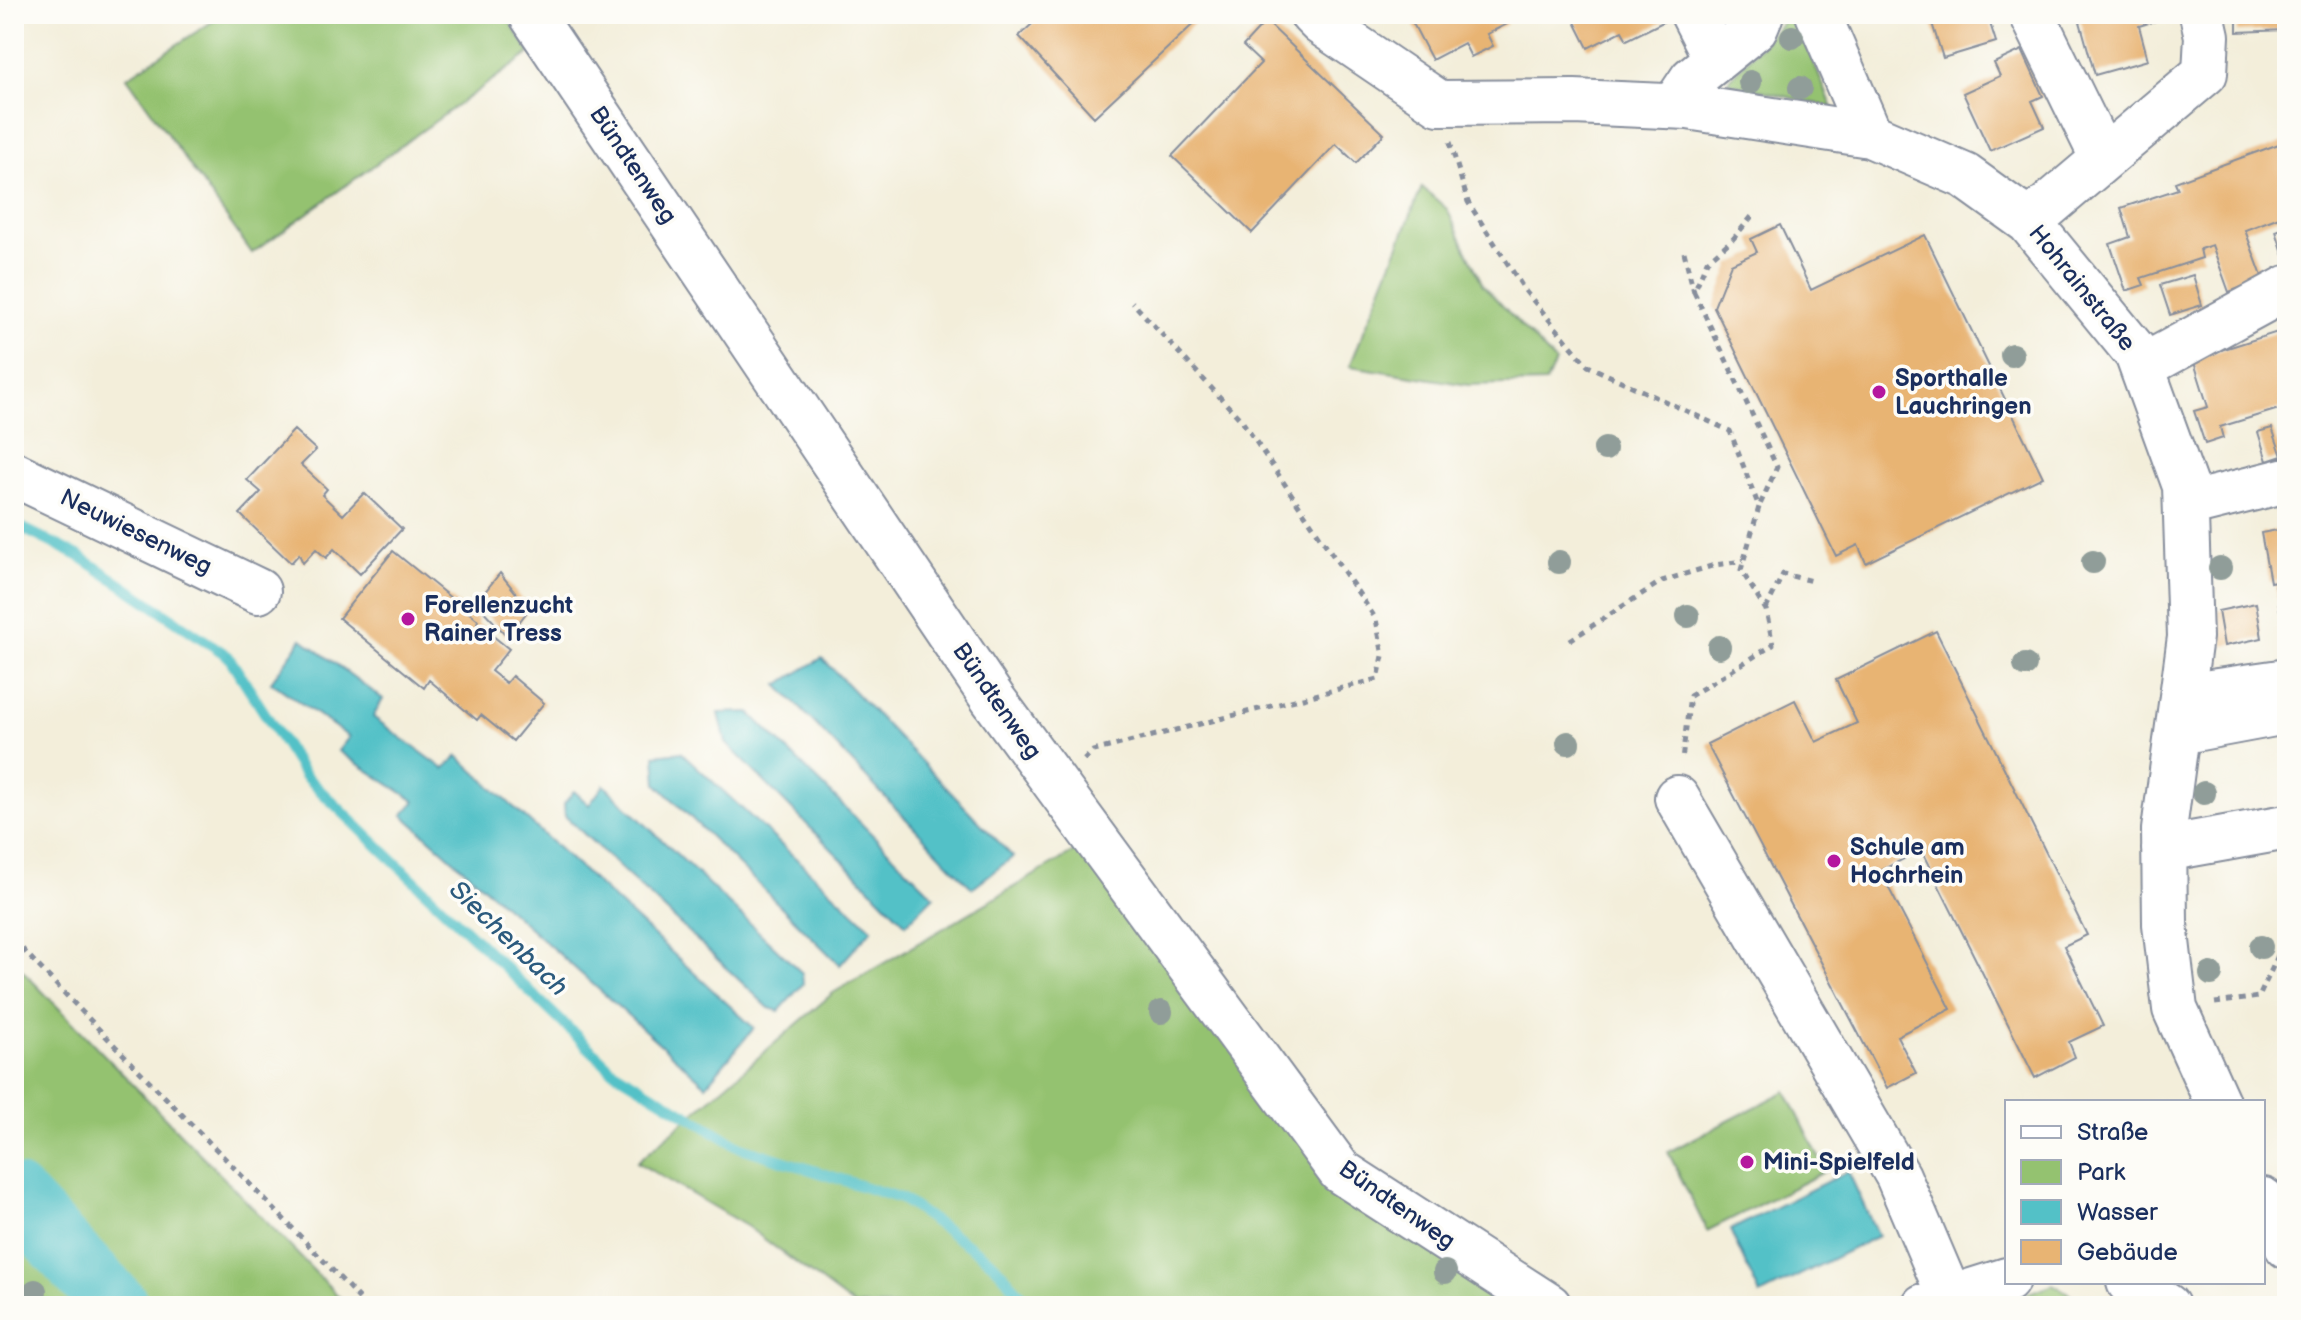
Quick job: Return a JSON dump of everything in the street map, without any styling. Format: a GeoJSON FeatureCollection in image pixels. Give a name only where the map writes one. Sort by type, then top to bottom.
{"type":"FeatureCollection","features":[{"type":"Feature","properties":{"kind":"street","name":"Bündtenweg"},"geometry":{"type":"LineString","coordinates":[[531,14],[993,699],[1340,1171],[1549,1306]]}},
{"type":"Feature","properties":{"kind":"street"},"geometry":{"type":"LineString","coordinates":[[1312,14],[1439,103]]}},
{"type":"Feature","properties":{"kind":"street"},"geometry":{"type":"LineString","coordinates":[[1693,14],[1716,59]]}},
{"type":"Feature","properties":{"kind":"street"},"geometry":{"type":"LineString","coordinates":[[1674,106],[1692,79],[1755,28],[1761,14]]}},
{"type":"Feature","properties":{"kind":"street"},"geometry":{"type":"LineString","coordinates":[[1818,14],[1870,135]]}},
{"type":"Feature","properties":{"kind":"street"},"geometry":{"type":"LineString","coordinates":[[2032,14],[2103,159]]}},
{"type":"Feature","properties":{"kind":"street"},"geometry":{"type":"LineString","coordinates":[[2029,222],[2205,73],[2205,25]]}},
{"type":"Feature","properties":{"kind":"street","name":"Hohrainstraße"},"geometry":{"type":"LineString","coordinates":[[1439,103],[1574,102],[1674,106],[1870,135],[1965,176],[2029,222],[2137,354],[2185,486],[2190,637],[2164,840],[2165,924],[2175,1009],[2216,1100]]}},
{"type":"Feature","properties":{"kind":"street"},"geometry":{"type":"LineString","coordinates":[[2142,367],[2287,288]]}},
{"type":"Feature","properties":{"kind":"street","name":"Neuwiesenweg"},"geometry":{"type":"LineString","coordinates":[[14,474],[258,591]]}},
{"type":"Feature","properties":{"kind":"street"},"geometry":{"type":"LineString","coordinates":[[2187,505],[2287,480]]}},
{"type":"Feature","properties":{"kind":"street"},"geometry":{"type":"LineString","coordinates":[[2181,714],[2283,697]]}},
{"type":"Feature","properties":{"kind":"street"},"geometry":{"type":"LineString","coordinates":[[1677,798],[1898,1176],[1937,1302],[2005,1281]]}},
{"type":"Feature","properties":{"kind":"street"},"geometry":{"type":"LineString","coordinates":[[2164,840],[2287,811]]}},
{"type":"Feature","properties":{"kind":"street"},"geometry":{"type":"LineString","coordinates":[[2164,840],[2287,827]]}},
{"type":"Feature","properties":{"kind":"street"},"geometry":{"type":"LineString","coordinates":[[2265,1204],[2287,1246]]}},
{"type":"Feature","properties":{"kind":"street"},"geometry":{"type":"LineString","coordinates":[[2132,1284],[2167,1306]]}},
{"type":"Feature","properties":{"kind":"path"},"geometry":{"type":"LineString","coordinates":[[1439,103],[1468,202],[1526,292],[1588,366],[1730,431],[1759,507]]}},
{"type":"Feature","properties":{"kind":"path"},"geometry":{"type":"LineString","coordinates":[[1694,292],[1707,261],[1733,239],[1753,215]]}},
{"type":"Feature","properties":{"kind":"path"},"geometry":{"type":"LineString","coordinates":[[1677,798],[1690,696],[1773,645],[1766,610],[1741,570],[1759,507],[1777,467],[1694,292],[1684,252]]}},
{"type":"Feature","properties":{"kind":"path"},"geometry":{"type":"LineString","coordinates":[[1058,787],[1093,751],[1378,679],[1383,656],[1376,619],[1242,421],[1132,302]]}},
{"type":"Feature","properties":{"kind":"path"},"geometry":{"type":"LineString","coordinates":[[1570,640],[1662,581],[1715,565],[1743,561]]}},
{"type":"Feature","properties":{"kind":"path"},"geometry":{"type":"LineString","coordinates":[[1766,610],[1783,574],[1812,581]]}},
{"type":"Feature","properties":{"kind":"path"},"geometry":{"type":"LineString","coordinates":[[14,940],[135,1069],[264,1196],[366,1306]]}},
{"type":"Feature","properties":{"kind":"path"},"geometry":{"type":"LineString","coordinates":[[2175,1009],[2259,997],[2281,949],[2287,948]]}},
{"type":"Feature","properties":{"kind":"green space"},"geometry":{"type":"Polygon","coordinates":[[[224,14],[505,14],[530,53],[252,253],[127,77],[224,14]]]}},
{"type":"Feature","properties":{"kind":"green space"},"geometry":{"type":"Polygon","coordinates":[[[1793,14],[1833,108],[1727,82],[1793,14]]]}},
{"type":"Feature","properties":{"kind":"green space"},"geometry":{"type":"Polygon","coordinates":[[[1422,187],[1447,209],[1483,285],[1555,362],[1546,383],[1468,385],[1350,366],[1422,187]]]}},
{"type":"Feature","properties":{"kind":"green space"},"geometry":{"type":"Polygon","coordinates":[[[1084,846],[1335,1187],[1513,1306],[854,1306],[748,1227],[637,1162],[833,993],[1084,846]]]}},
{"type":"Feature","properties":{"kind":"green space"},"geometry":{"type":"Polygon","coordinates":[[[14,962],[348,1306],[14,1306],[14,962]]]}},
{"type":"Feature","properties":{"kind":"green space","name":"Mini-Spielfeld"},"geometry":{"type":"Polygon","coordinates":[[[1786,1091],[1826,1171],[1707,1231],[1668,1152],[1786,1091]]]}},
{"type":"Feature","properties":{"kind":"green space"},"geometry":{"type":"Polygon","coordinates":[[[2053,1284],[2090,1306],[1993,1306],[2053,1284]]]}},
{"type":"Feature","properties":{"kind":"water"},"geometry":{"type":"Polygon","coordinates":[[[302,639],[383,699],[373,717],[444,769],[458,756],[754,1028],[706,1085],[403,815],[415,801],[338,751],[349,737],[271,682],[302,639]]]}},
{"type":"Feature","properties":{"kind":"water"},"geometry":{"type":"Polygon","coordinates":[[[822,658],[1013,857],[972,888],[778,685],[822,658]]]}},
{"type":"Feature","properties":{"kind":"water"},"geometry":{"type":"Polygon","coordinates":[[[749,712],[934,896],[906,924],[726,743],[719,713],[749,712]]]}},
{"type":"Feature","properties":{"kind":"water"},"geometry":{"type":"Polygon","coordinates":[[[681,752],[872,929],[840,965],[657,784],[655,755],[681,752]]]}},
{"type":"Feature","properties":{"kind":"water"},"geometry":{"type":"Polygon","coordinates":[[[604,785],[802,973],[803,984],[779,1011],[769,1008],[565,816],[564,804],[574,791],[589,805],[604,785]]]}},
{"type":"Feature","properties":{"kind":"water"},"geometry":{"type":"Polygon","coordinates":[[[1848,1171],[1878,1236],[1760,1295],[1730,1230],[1848,1171]]]}},
{"type":"Feature","properties":{"kind":"building"},"geometry":{"type":"Polygon","coordinates":[[[1043,14],[1204,14],[1094,117],[1019,36],[1043,14]]]}},
{"type":"Feature","properties":{"kind":"building"},"geometry":{"type":"Polygon","coordinates":[[[1408,14],[1501,14],[1507,24],[1487,34],[1493,46],[1471,57],[1464,43],[1432,60],[1408,14]]]}},
{"type":"Feature","properties":{"kind":"building"},"geometry":{"type":"Polygon","coordinates":[[[1571,14],[1659,14],[1663,22],[1627,40],[1622,31],[1588,48],[1571,14]]]}},
{"type":"Feature","properties":{"kind":"building"},"geometry":{"type":"Polygon","coordinates":[[[1919,14],[1987,14],[1996,42],[1943,58],[1931,20],[1922,23],[1919,14]]]}},
{"type":"Feature","properties":{"kind":"building"},"geometry":{"type":"Polygon","coordinates":[[[2092,14],[2158,14],[2159,20],[2139,26],[2148,60],[2095,75],[2079,18],[2092,14]]]}},
{"type":"Feature","properties":{"kind":"building"},"geometry":{"type":"Polygon","coordinates":[[[2237,14],[2284,14],[2285,30],[2237,32],[2237,14]]]}},
{"type":"Feature","properties":{"kind":"building"},"geometry":{"type":"Polygon","coordinates":[[[1266,21],[1384,134],[1356,163],[1336,144],[1252,233],[1172,156],[1261,63],[1243,46],[1266,21]]]}},
{"type":"Feature","properties":{"kind":"building"},"geometry":{"type":"Polygon","coordinates":[[[2022,50],[2043,96],[2032,101],[2044,127],[1990,151],[1963,93],[2000,76],[1994,63],[2022,50]]]}},
{"type":"Feature","properties":{"kind":"building"},"geometry":{"type":"Polygon","coordinates":[[[2287,141],[2287,214],[2245,230],[2263,279],[2229,292],[2212,245],[2200,249],[2202,258],[2141,278],[2144,285],[2126,291],[2110,244],[2130,237],[2121,208],[2178,189],[2175,182],[2287,141]]]}},
{"type":"Feature","properties":{"kind":"building","name":"Sporthalle Lauchringen"},"geometry":{"type":"Polygon","coordinates":[[[1780,225],[1811,290],[1925,235],[2043,477],[1866,563],[1858,545],[1836,556],[1714,307],[1731,264],[1757,252],[1751,239],[1780,225]]]}},
{"type":"Feature","properties":{"kind":"building"},"geometry":{"type":"Polygon","coordinates":[[[2287,227],[2287,262],[2286,262],[2276,231],[2287,227]]]}},
{"type":"Feature","properties":{"kind":"building"},"geometry":{"type":"Polygon","coordinates":[[[2193,275],[2202,305],[2170,315],[2160,285],[2193,275]]]}},
{"type":"Feature","properties":{"kind":"building"},"geometry":{"type":"Polygon","coordinates":[[[2287,329],[2287,398],[2280,400],[2282,408],[2220,427],[2223,438],[2205,444],[2194,411],[2208,407],[2193,359],[2287,329]]]}},
{"type":"Feature","properties":{"kind":"building"},"geometry":{"type":"Polygon","coordinates":[[[2272,428],[2282,456],[2267,461],[2258,432],[2272,428]]]}},
{"type":"Feature","properties":{"kind":"building"},"geometry":{"type":"Polygon","coordinates":[[[294,430],[316,450],[301,465],[327,489],[322,495],[343,515],[364,493],[402,529],[360,574],[334,549],[326,558],[316,549],[303,563],[299,554],[291,563],[240,514],[261,492],[247,480],[294,430]]]}},
{"type":"Feature","properties":{"kind":"building"},"geometry":{"type":"Polygon","coordinates":[[[2287,498],[2287,579],[2270,582],[2261,533],[2283,529],[2277,500],[2287,498]]]}},
{"type":"Feature","properties":{"kind":"building","name":"Forellenzucht Rainer Tress"},"geometry":{"type":"Polygon","coordinates":[[[393,551],[509,649],[491,671],[506,683],[512,676],[544,703],[513,741],[481,715],[477,720],[429,680],[424,688],[339,618],[393,551]]]}},
{"type":"Feature","properties":{"kind":"building"},"geometry":{"type":"Polygon","coordinates":[[[500,573],[529,609],[508,637],[476,603],[500,573]]]}},
{"type":"Feature","properties":{"kind":"building"},"geometry":{"type":"Polygon","coordinates":[[[2287,581],[2287,640],[2285,640],[2275,583],[2287,581]]]}},
{"type":"Feature","properties":{"kind":"building"},"geometry":{"type":"Polygon","coordinates":[[[2256,603],[2262,638],[2224,646],[2218,611],[2256,603]]]}},
{"type":"Feature","properties":{"kind":"building","name":"Schule am Hochrhein"},"geometry":{"type":"Polygon","coordinates":[[[1936,631],[2087,935],[2064,946],[2103,1026],[2069,1042],[2075,1057],[2035,1078],[1921,850],[1880,871],[1951,1009],[1897,1036],[1916,1073],[1887,1088],[1707,744],[1795,700],[1816,742],[1857,723],[1836,680],[1936,631]]]}},
{"type":"Feature","properties":{"kind":"waterway","name":"Siechenbach"},"geometry":{"type":"LineString","coordinates":[[14,524],[79,556],[228,656],[305,776],[611,1069],[740,1147],[902,1199],[992,1262],[1031,1306]]}},
{"type":"Feature","properties":{"kind":"waterway"},"geometry":{"type":"LineString","coordinates":[[14,1197],[117,1306]]}},
{"type":"Feature","properties":{"kind":"place","name":"Sporthalle Lauchringen"},"geometry":{"type":"Point","coordinates":[1879,392]}},
{"type":"Feature","properties":{"kind":"place","name":"Forellenzucht Rainer Tress"},"geometry":{"type":"Point","coordinates":[408,619]}},
{"type":"Feature","properties":{"kind":"place","name":"Schule am Hochrhein"},"geometry":{"type":"Point","coordinates":[1834,861]}},
{"type":"Feature","properties":{"kind":"place","name":"Mini-Spielfeld"},"geometry":{"type":"Point","coordinates":[1747,1162]}}]}
